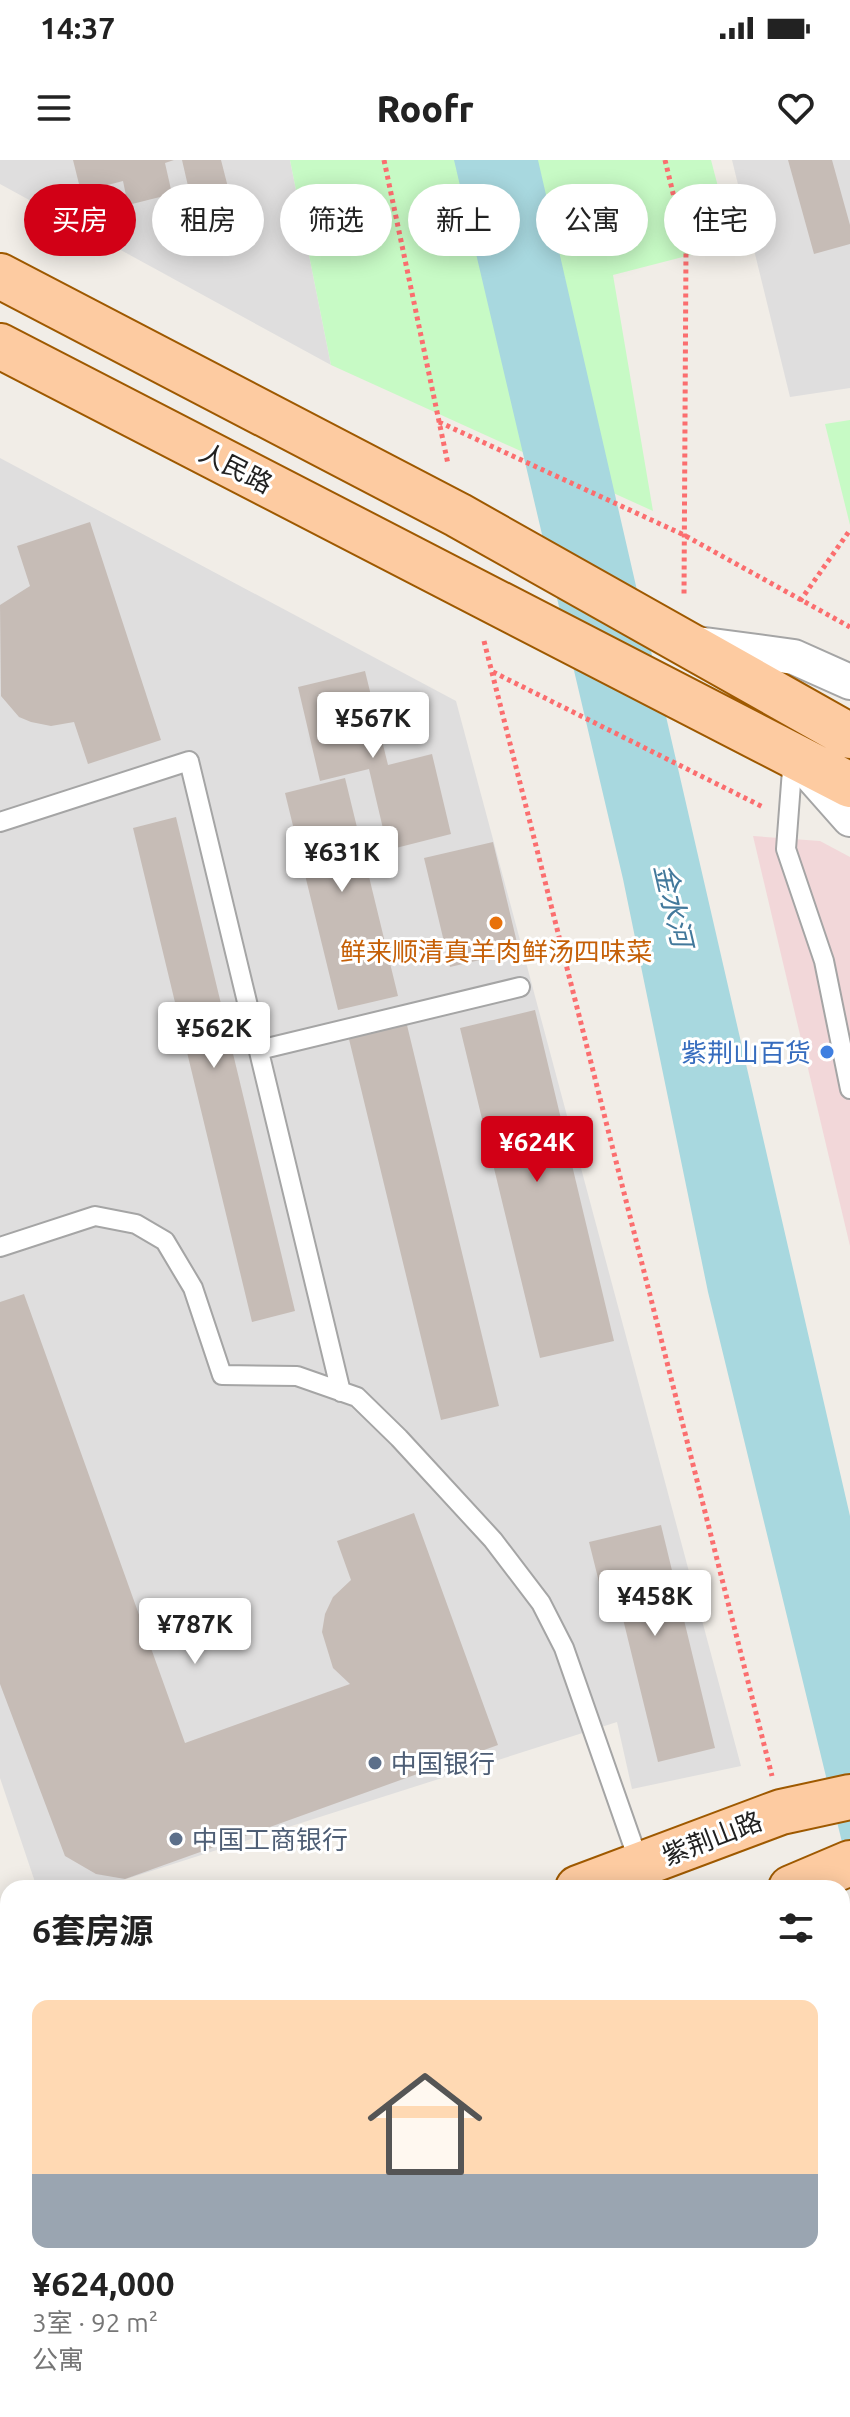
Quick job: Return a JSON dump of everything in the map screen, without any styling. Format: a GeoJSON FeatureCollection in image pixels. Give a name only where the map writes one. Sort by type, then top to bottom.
{"type":"FeatureCollection","features":[{"type":"Feature","properties":{"kind":"main road"},"geometry":{"type":"LineString","coordinates":[[0,276],[458,515],[850,736]]}},
{"type":"Feature","properties":{"kind":"main road","name":"人民路"},"geometry":{"type":"LineString","coordinates":[[0,346],[850,785]]}},
{"type":"Feature","properties":{"kind":"main road"},"geometry":{"type":"LineString","coordinates":[[781,1812],[850,1782]]}},
{"type":"Feature","properties":{"kind":"main road","name":"紫荆山路"},"geometry":{"type":"LineString","coordinates":[[600,1880],[781,1812],[850,1797]]}},
{"type":"Feature","properties":{"kind":"main road"},"geometry":{"type":"LineString","coordinates":[[811,1880],[850,1863]]}},
{"type":"Feature","properties":{"kind":"main road"},"geometry":{"type":"LineString","coordinates":[[827,1880],[850,1875]]}},
{"type":"Feature","properties":{"kind":"street"},"geometry":{"type":"LineString","coordinates":[[683,642],[794,657],[850,682]]}},
{"type":"Feature","properties":{"kind":"street"},"geometry":{"type":"LineString","coordinates":[[793,754],[850,819]]}},
{"type":"Feature","properties":{"kind":"lane"},"geometry":{"type":"LineString","coordinates":[[793,754],[786,849],[824,961],[850,1089]]}},
{"type":"Feature","properties":{"kind":"lane"},"geometry":{"type":"LineString","coordinates":[[0,822],[189,761],[341,1392]]}},
{"type":"Feature","properties":{"kind":"lane"},"geometry":{"type":"LineString","coordinates":[[259,1050],[520,987]]}},
{"type":"Feature","properties":{"kind":"lane"},"geometry":{"type":"LineString","coordinates":[[0,1247],[95,1216],[136,1224],[165,1241],[193,1288],[222,1375],[297,1376],[357,1397],[493,1540],[541,1603],[564,1648],[640,1865]]}},
{"type":"Feature","properties":{"kind":"path"},"geometry":{"type":"LineString","coordinates":[[384,160],[458,515]]}},
{"type":"Feature","properties":{"kind":"path"},"geometry":{"type":"LineString","coordinates":[[665,160],[686,247],[683,642]]}},
{"type":"Feature","properties":{"kind":"path"},"geometry":{"type":"LineString","coordinates":[[439,422],[683,534],[850,627]]}},
{"type":"Feature","properties":{"kind":"path"},"geometry":{"type":"LineString","coordinates":[[800,601],[850,530]]}},
{"type":"Feature","properties":{"kind":"path"},"geometry":{"type":"LineString","coordinates":[[471,590],[781,1812]]}},
{"type":"Feature","properties":{"kind":"path"},"geometry":{"type":"LineString","coordinates":[[492,672],[726,790]]}},
{"type":"Feature","properties":{"kind":"shaded area"},"geometry":{"type":"Polygon","coordinates":[[[0,160],[290,160],[295,184],[280,184],[280,256],[309,256],[331,365],[132,256],[136,256],[136,184],[24,184],[24,197],[0,184],[0,160]]]}},
{"type":"Feature","properties":{"kind":"shaded area"},"geometry":{"type":"Polygon","coordinates":[[[732,160],[850,160],[850,388],[790,397],[755,256],[776,256],[776,184],[738,184],[732,160]]]}},
{"type":"Feature","properties":{"kind":"shaded area"},"geometry":{"type":"Polygon","coordinates":[[[0,458],[456,701],[741,1766],[632,1789],[617,1722],[123,1880],[34,1880],[0,1778],[0,458]]]}},
{"type":"Feature","properties":{"kind":"shaded area","name":"紫荆山百货"},"geometry":{"type":"Polygon","coordinates":[[[753,836],[820,841],[850,857],[850,1246],[753,836]]]}},
{"type":"Feature","properties":{"kind":"green space"},"geometry":{"type":"Polygon","coordinates":[[[290,160],[711,160],[717,184],[664,184],[664,256],[687,256],[613,275],[653,511],[331,365],[309,256],[392,256],[392,184],[295,184],[290,160]]]}},
{"type":"Feature","properties":{"kind":"green space"},"geometry":{"type":"Polygon","coordinates":[[[850,420],[850,525],[825,424],[850,420]]]}},
{"type":"Feature","properties":{"kind":"water","name":"金水河"},"geometry":{"type":"Polygon","coordinates":[[[454,160],[538,160],[544,184],[536,184],[536,256],[560,256],[850,1516],[850,1875],[708,1292],[623,879],[477,256],[520,256],[520,184],[460,184],[454,160]]]}},
{"type":"Feature","properties":{"kind":"building"},"geometry":{"type":"Polygon","coordinates":[[[73,160],[174,160],[165,163],[170,184],[152,184],[152,199],[136,203],[136,184],[124,184],[123,181],[79,184],[73,160]]]}},
{"type":"Feature","properties":{"kind":"building"},"geometry":{"type":"Polygon","coordinates":[[[182,160],[221,160],[227,184],[188,184],[182,160]]]}},
{"type":"Feature","properties":{"kind":"building"},"geometry":{"type":"Polygon","coordinates":[[[788,160],[832,160],[850,225],[850,244],[814,254],[788,160]]]}},
{"type":"Feature","properties":{"kind":"building"},"geometry":{"type":"Polygon","coordinates":[[[90,522],[161,740],[88,764],[74,722],[51,726],[31,722],[19,717],[1,696],[0,605],[30,586],[17,546],[90,522]]]}},
{"type":"Feature","properties":{"kind":"building"},"geometry":{"type":"Polygon","coordinates":[[[365,671],[388,765],[432,754],[451,834],[388,850],[369,769],[320,781],[298,687],[365,671]]]}},
{"type":"Feature","properties":{"kind":"building"},"geometry":{"type":"Polygon","coordinates":[[[345,778],[398,996],[338,1010],[285,793],[345,778]]]}},
{"type":"Feature","properties":{"kind":"building"},"geometry":{"type":"Polygon","coordinates":[[[176,817],[295,1311],[252,1322],[133,828],[176,817]]]}},
{"type":"Feature","properties":{"kind":"building"},"geometry":{"type":"Polygon","coordinates":[[[493,842],[519,951],[450,967],[424,858],[493,842]]]}},
{"type":"Feature","properties":{"kind":"building"},"geometry":{"type":"Polygon","coordinates":[[[535,1010],[614,1341],[540,1358],[460,1028],[535,1010]]]}},
{"type":"Feature","properties":{"kind":"building"},"geometry":{"type":"Polygon","coordinates":[[[406,1021],[499,1406],[441,1420],[348,1035],[406,1021]]]}},
{"type":"Feature","properties":{"kind":"building"},"geometry":{"type":"Polygon","coordinates":[[[24,1294],[185,1743],[350,1684],[333,1668],[322,1632],[325,1614],[333,1597],[351,1580],[337,1541],[414,1513],[498,1745],[125,1879],[96,1874],[65,1856],[0,1684],[0,1302],[24,1294]]]}},
{"type":"Feature","properties":{"kind":"building"},"geometry":{"type":"Polygon","coordinates":[[[661,1525],[715,1748],[658,1762],[623,1619],[609,1622],[589,1542],[661,1525]]]}},
{"type":"Feature","properties":{"kind":"place","name":"鲜来顺清真羊肉鲜汤四味菜"},"geometry":{"type":"Point","coordinates":[496,923]}},
{"type":"Feature","properties":{"kind":"place","name":"紫荆山百货"},"geometry":{"type":"Point","coordinates":[827,1052]}},
{"type":"Feature","properties":{"kind":"place","name":"中国银行"},"geometry":{"type":"Point","coordinates":[375,1763]}},
{"type":"Feature","properties":{"kind":"place","name":"中国工商银行"},"geometry":{"type":"Point","coordinates":[176,1839]}}]}
